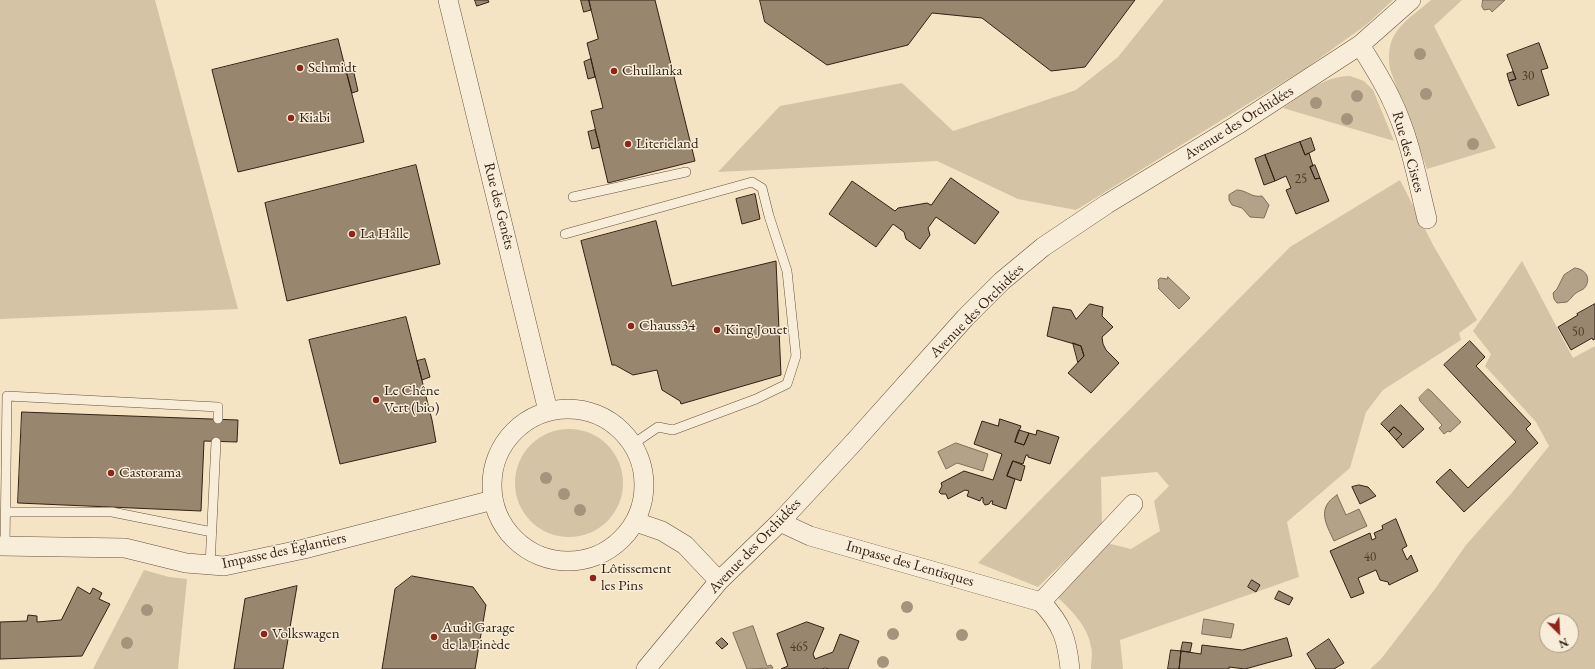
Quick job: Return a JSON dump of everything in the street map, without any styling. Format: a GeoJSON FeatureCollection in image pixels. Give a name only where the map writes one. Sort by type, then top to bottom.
{"type":"FeatureCollection","features":[{"type":"Feature","properties":{"kind":"street","name":"Rue des Genêts"},"geometry":{"type":"LineString","coordinates":[[448,0],[548,411]]}},
{"type":"Feature","properties":{"kind":"street","name":"Avenue des Orchidées"},"geometry":{"type":"LineString","coordinates":[[646,669],[719,582],[780,522],[966,318],[1002,281],[1043,248],[1107,204],[1238,125],[1360,45],[1411,0]]}},
{"type":"Feature","properties":{"kind":"street","name":"Rue des Cistes"},"geometry":{"type":"LineString","coordinates":[[1360,45],[1384,86],[1399,117],[1408,141],[1426,219]]}},
{"type":"Feature","properties":{"kind":"street"},"geometry":{"type":"LineString","coordinates":[[578,409],[601,416],[616,425],[633,444],[644,470],[645,487],[642,505],[636,522],[627,535],[616,546],[603,554],[588,559],[572,562],[557,561],[542,557],[528,550],[515,541],[505,529],[493,500],[491,486],[493,472],[503,445],[522,424],[548,411],[578,409]]}},
{"type":"Feature","properties":{"kind":"street","name":"Impasse des Églantiers"},"geometry":{"type":"LineString","coordinates":[[2,546],[125,548],[186,563],[224,566],[304,549],[493,500]]}},
{"type":"Feature","properties":{"kind":"street"},"geometry":{"type":"LineString","coordinates":[[1070,669],[1065,640],[1059,624],[1051,612],[1041,602],[1133,504]]}},
{"type":"Feature","properties":{"kind":"street"},"geometry":{"type":"LineString","coordinates":[[636,522],[662,531],[685,545],[719,582]]}},
{"type":"Feature","properties":{"kind":"street","name":"Impasse des Lentisques"},"geometry":{"type":"LineString","coordinates":[[780,522],[810,536],[1041,602]]}},
{"type":"Feature","properties":{"kind":"lane"},"geometry":{"type":"LineString","coordinates":[[573,197],[686,172]]}},
{"type":"Feature","properties":{"kind":"lane"},"geometry":{"type":"LineString","coordinates":[[565,234],[752,182],[762,188],[769,216],[787,271],[796,356],[787,384],[756,399],[673,430],[658,427],[633,444]]}},
{"type":"Feature","properties":{"kind":"lane"},"geometry":{"type":"LineString","coordinates":[[2,546],[5,512],[7,396],[218,407],[218,419]]}},
{"type":"Feature","properties":{"kind":"lane"},"geometry":{"type":"LineString","coordinates":[[210,564],[216,442]]}},
{"type":"Feature","properties":{"kind":"lane"},"geometry":{"type":"LineString","coordinates":[[5,512],[112,512],[212,532]]}},
{"type":"Feature","properties":{"kind":"shaded area"},"geometry":{"type":"Polygon","coordinates":[[[0,0],[155,0],[238,309],[0,319],[0,0]]]}},
{"type":"Feature","properties":{"kind":"shaded area"},"geometry":{"type":"Polygon","coordinates":[[[1164,0],[1393,0],[1366,25],[1306,68],[1076,210],[1018,199],[937,161],[718,172],[780,106],[902,83],[953,131],[1076,90],[1118,57],[1164,0]]]}},
{"type":"Feature","properties":{"kind":"shaded area"},"geometry":{"type":"Polygon","coordinates":[[[1431,0],[1462,0],[1434,26],[1496,148],[1427,169],[1390,69],[1389,56],[1390,45],[1399,28],[1405,21],[1431,0]]]}},
{"type":"Feature","properties":{"kind":"shaded area"},"geometry":{"type":"Polygon","coordinates":[[[1483,0],[1505,0],[1492,12],[1490,9],[1484,10],[1482,7],[1483,0]]]}},
{"type":"Feature","properties":{"kind":"shaded area"},"geometry":{"type":"Polygon","coordinates":[[[1350,76],[1364,81],[1373,90],[1394,141],[1283,108],[1323,82],[1350,76]]]}},
{"type":"Feature","properties":{"kind":"shaded area"},"geometry":{"type":"Polygon","coordinates":[[[1400,180],[1433,245],[1477,320],[1459,333],[1461,340],[1383,390],[1366,412],[1350,468],[1287,522],[1299,577],[1120,640],[1123,669],[1091,669],[1092,650],[1083,625],[1056,596],[1107,543],[1131,549],[1160,531],[1154,501],[1169,486],[1157,472],[1101,477],[1102,525],[1038,587],[978,563],[1290,247],[1400,180]]]}},
{"type":"Feature","properties":{"kind":"shaded area"},"geometry":{"type":"Polygon","coordinates":[[[1237,190],[1244,191],[1255,196],[1262,196],[1269,205],[1264,218],[1250,217],[1242,208],[1232,205],[1229,200],[1229,195],[1237,190]]]}},
{"type":"Feature","properties":{"kind":"shaded area"},"geometry":{"type":"Polygon","coordinates":[[[1522,261],[1573,358],[1595,346],[1595,669],[1370,669],[1381,659],[1435,589],[1466,545],[1510,495],[1549,446],[1536,422],[1485,366],[1491,354],[1473,331],[1522,261]]]}},
{"type":"Feature","properties":{"kind":"shaded area"},"geometry":{"type":"Polygon","coordinates":[[[1575,268],[1584,271],[1586,274],[1588,279],[1586,286],[1577,292],[1567,302],[1557,303],[1554,299],[1553,293],[1557,289],[1564,275],[1575,268]]]}},
{"type":"Feature","properties":{"kind":"shaded area"},"geometry":{"type":"Polygon","coordinates":[[[1168,277],[1190,298],[1179,309],[1158,288],[1158,280],[1160,278],[1167,279],[1168,277]]]}},
{"type":"Feature","properties":{"kind":"shaded area"},"geometry":{"type":"Polygon","coordinates":[[[1428,389],[1461,422],[1450,432],[1448,431],[1444,434],[1439,428],[1442,425],[1420,401],[1419,398],[1428,389]]]}},
{"type":"Feature","properties":{"kind":"shaded area"},"geometry":{"type":"Polygon","coordinates":[[[569,429],[590,433],[607,445],[619,462],[623,483],[619,504],[607,521],[590,533],[569,537],[548,533],[531,521],[519,504],[515,483],[519,462],[531,445],[548,433],[569,429]]]}},
{"type":"Feature","properties":{"kind":"shaded area"},"geometry":{"type":"Polygon","coordinates":[[[956,443],[988,454],[983,471],[957,463],[946,469],[938,452],[956,443]]]}},
{"type":"Feature","properties":{"kind":"shaded area"},"geometry":{"type":"Polygon","coordinates":[[[1337,495],[1346,515],[1359,509],[1367,526],[1334,541],[1326,522],[1325,511],[1327,505],[1337,495]]]}},
{"type":"Feature","properties":{"kind":"shaded area"},"geometry":{"type":"Polygon","coordinates":[[[144,570],[169,577],[187,579],[178,669],[93,669],[144,570]]]}},
{"type":"Feature","properties":{"kind":"shaded area"},"geometry":{"type":"Polygon","coordinates":[[[1204,619],[1234,624],[1231,638],[1202,634],[1204,619]]]}},
{"type":"Feature","properties":{"kind":"shaded area"},"geometry":{"type":"Polygon","coordinates":[[[753,626],[767,666],[771,665],[773,668],[747,669],[733,633],[753,626]]]}},
{"type":"Feature","properties":{"kind":"building"},"geometry":{"type":"Polygon","coordinates":[[[475,0],[488,0],[489,2],[477,6],[475,0]]]}},
{"type":"Feature","properties":{"kind":"building"},"geometry":{"type":"Polygon","coordinates":[[[581,0],[589,0],[591,10],[584,12],[581,0]]]}},
{"type":"Feature","properties":{"kind":"building"},"geometry":{"type":"Polygon","coordinates":[[[589,0],[655,0],[695,161],[608,183],[591,111],[603,108],[587,43],[598,39],[589,0]]]}},
{"type":"Feature","properties":{"kind":"building"},"geometry":{"type":"Polygon","coordinates":[[[760,0],[1135,0],[1085,67],[1051,71],[982,18],[932,13],[908,45],[827,65],[765,22],[760,0]]]}},
{"type":"Feature","properties":{"kind":"building","name":"Kiabi"},"geometry":{"type":"Polygon","coordinates":[[[338,39],[364,142],[238,172],[212,70],[338,39]]]}},
{"type":"Feature","properties":{"kind":"building"},"geometry":{"type":"Polygon","coordinates":[[[1539,43],[1548,68],[1541,70],[1549,95],[1518,106],[1509,81],[1516,79],[1507,55],[1539,43]]]}},
{"type":"Feature","properties":{"kind":"building"},"geometry":{"type":"Polygon","coordinates":[[[591,59],[595,77],[588,79],[584,62],[591,59]]]}},
{"type":"Feature","properties":{"kind":"building"},"geometry":{"type":"Polygon","coordinates":[[[1513,72],[1516,79],[1509,81],[1507,74],[1513,72]]]}},
{"type":"Feature","properties":{"kind":"building"},"geometry":{"type":"Polygon","coordinates":[[[354,73],[358,91],[352,93],[347,74],[354,73]]]}},
{"type":"Feature","properties":{"kind":"building"},"geometry":{"type":"Polygon","coordinates":[[[595,130],[600,147],[592,149],[588,132],[595,130]]]}},
{"type":"Feature","properties":{"kind":"building"},"geometry":{"type":"Polygon","coordinates":[[[1311,138],[1315,150],[1305,155],[1300,142],[1311,138]]]}},
{"type":"Feature","properties":{"kind":"building"},"geometry":{"type":"Polygon","coordinates":[[[1300,142],[1305,155],[1309,153],[1313,166],[1310,167],[1315,179],[1320,178],[1329,201],[1296,214],[1286,190],[1291,188],[1286,176],[1275,181],[1265,155],[1300,142]]]}},
{"type":"Feature","properties":{"kind":"building"},"geometry":{"type":"Polygon","coordinates":[[[1265,155],[1275,181],[1264,185],[1255,159],[1265,155]]]}},
{"type":"Feature","properties":{"kind":"building","name":"La Halle"},"geometry":{"type":"Polygon","coordinates":[[[416,165],[440,264],[287,301],[265,203],[416,165]]]}},
{"type":"Feature","properties":{"kind":"building"},"geometry":{"type":"Polygon","coordinates":[[[1315,165],[1320,178],[1315,179],[1310,167],[1315,165]]]}},
{"type":"Feature","properties":{"kind":"building"},"geometry":{"type":"Polygon","coordinates":[[[951,178],[999,212],[975,244],[936,217],[928,228],[930,235],[920,249],[906,239],[904,232],[893,224],[876,247],[829,214],[852,181],[895,211],[898,208],[927,203],[931,205],[951,178]]]}},
{"type":"Feature","properties":{"kind":"building"},"geometry":{"type":"Polygon","coordinates":[[[755,194],[760,219],[742,224],[736,199],[755,194]]]}},
{"type":"Feature","properties":{"kind":"building"},"geometry":{"type":"Polygon","coordinates":[[[656,221],[672,286],[776,261],[781,375],[681,404],[680,401],[662,390],[657,370],[633,375],[615,365],[612,365],[581,241],[656,221]]]}},
{"type":"Feature","properties":{"kind":"building"},"geometry":{"type":"Polygon","coordinates":[[[1090,304],[1103,307],[1102,316],[1113,327],[1102,337],[1103,344],[1106,350],[1119,363],[1091,393],[1068,373],[1084,356],[1081,346],[1047,336],[1053,307],[1071,310],[1076,319],[1090,304]]]}},
{"type":"Feature","properties":{"kind":"building"},"geometry":{"type":"Polygon","coordinates":[[[1595,304],[1595,339],[1593,340],[1592,338],[1571,350],[1558,327],[1595,304]]]}},
{"type":"Feature","properties":{"kind":"building","name":"Le Chêne Vert (bio)"},"geometry":{"type":"Polygon","coordinates":[[[406,317],[432,420],[436,442],[340,464],[309,340],[406,317]]]}},
{"type":"Feature","properties":{"kind":"building"},"geometry":{"type":"Polygon","coordinates":[[[1470,341],[1485,357],[1476,366],[1531,424],[1526,429],[1538,443],[1464,512],[1436,482],[1450,469],[1468,488],[1516,442],[1444,365],[1470,341]]]}},
{"type":"Feature","properties":{"kind":"building"},"geometry":{"type":"Polygon","coordinates":[[[1073,343],[1081,346],[1084,356],[1078,362],[1073,343]]]}},
{"type":"Feature","properties":{"kind":"building"},"geometry":{"type":"Polygon","coordinates":[[[425,359],[430,377],[422,380],[417,361],[425,359]]]}},
{"type":"Feature","properties":{"kind":"building"},"geometry":{"type":"Polygon","coordinates":[[[1401,405],[1424,429],[1403,448],[1396,440],[1402,434],[1394,427],[1389,432],[1381,424],[1401,405]]]}},
{"type":"Feature","properties":{"kind":"building","name":"Castorama"},"geometry":{"type":"Polygon","coordinates":[[[22,412],[238,420],[237,442],[204,441],[201,511],[18,503],[22,412]]]}},
{"type":"Feature","properties":{"kind":"building"},"geometry":{"type":"Polygon","coordinates":[[[1000,419],[1021,426],[1015,442],[1024,445],[1029,433],[1036,435],[1037,430],[1059,437],[1050,464],[1028,457],[1028,455],[1026,455],[1023,464],[1013,461],[1007,476],[1015,479],[1006,509],[992,504],[993,501],[985,505],[982,497],[980,501],[967,496],[969,491],[965,490],[948,499],[946,494],[941,494],[939,492],[942,486],[941,483],[964,471],[993,480],[1002,454],[974,444],[982,421],[998,426],[1000,419]]]}},
{"type":"Feature","properties":{"kind":"building"},"geometry":{"type":"Polygon","coordinates":[[[1394,427],[1402,434],[1396,440],[1389,432],[1394,427]]]}},
{"type":"Feature","properties":{"kind":"building"},"geometry":{"type":"Polygon","coordinates":[[[1019,430],[1029,433],[1024,445],[1015,442],[1019,430]]]}},
{"type":"Feature","properties":{"kind":"building"},"geometry":{"type":"Polygon","coordinates":[[[1013,461],[1025,466],[1021,481],[1007,476],[1013,461]]]}},
{"type":"Feature","properties":{"kind":"building"},"geometry":{"type":"Polygon","coordinates":[[[1359,485],[1368,487],[1376,496],[1360,504],[1352,487],[1359,485]]]}},
{"type":"Feature","properties":{"kind":"building"},"geometry":{"type":"Polygon","coordinates":[[[1396,519],[1407,546],[1402,549],[1407,560],[1411,555],[1418,571],[1389,585],[1388,582],[1380,580],[1376,570],[1358,578],[1364,593],[1351,598],[1330,551],[1370,533],[1372,540],[1376,538],[1374,533],[1383,529],[1382,526],[1396,519]]]}},
{"type":"Feature","properties":{"kind":"building","name":"Audi Garage de la Pinède"},"geometry":{"type":"Polygon","coordinates":[[[412,576],[473,587],[486,605],[475,669],[382,669],[395,589],[412,576]]]}},
{"type":"Feature","properties":{"kind":"building"},"geometry":{"type":"Polygon","coordinates":[[[1252,580],[1260,585],[1256,592],[1248,587],[1252,580]]]}},
{"type":"Feature","properties":{"kind":"building","name":"Volkswagen"},"geometry":{"type":"Polygon","coordinates":[[[297,586],[283,669],[234,669],[245,599],[297,586]]]}},
{"type":"Feature","properties":{"kind":"building"},"geometry":{"type":"Polygon","coordinates":[[[78,587],[90,594],[93,588],[102,593],[99,599],[110,604],[82,656],[0,659],[0,622],[27,621],[28,615],[37,616],[37,622],[61,620],[78,587]]]}},
{"type":"Feature","properties":{"kind":"building"},"geometry":{"type":"Polygon","coordinates":[[[1279,591],[1293,598],[1289,605],[1275,599],[1279,591]]]}},
{"type":"Feature","properties":{"kind":"building"},"geometry":{"type":"Polygon","coordinates":[[[807,622],[824,628],[813,654],[815,659],[833,652],[840,634],[859,641],[848,669],[781,669],[788,666],[777,634],[807,622]]]}},
{"type":"Feature","properties":{"kind":"building"},"geometry":{"type":"Polygon","coordinates":[[[722,638],[728,644],[722,649],[716,643],[722,638]]]}},
{"type":"Feature","properties":{"kind":"building"},"geometry":{"type":"Polygon","coordinates":[[[1287,638],[1292,656],[1245,669],[1229,667],[1229,669],[1179,669],[1181,651],[1201,654],[1202,645],[1242,650],[1287,638]]]}},
{"type":"Feature","properties":{"kind":"building"},"geometry":{"type":"Polygon","coordinates":[[[1329,639],[1344,663],[1334,669],[1316,669],[1307,654],[1329,639]]]}},
{"type":"Feature","properties":{"kind":"building"},"geometry":{"type":"Polygon","coordinates":[[[1183,642],[1192,643],[1190,652],[1181,651],[1183,642]]]}},
{"type":"Feature","properties":{"kind":"building"},"geometry":{"type":"Polygon","coordinates":[[[1171,650],[1181,651],[1179,669],[1168,669],[1171,650]]]}},
{"type":"Feature","properties":{"kind":"place","name":"Schmidt"},"geometry":{"type":"Point","coordinates":[300,68]}},
{"type":"Feature","properties":{"kind":"place","name":"Chullanka"},"geometry":{"type":"Point","coordinates":[614,71]}},
{"type":"Feature","properties":{"kind":"place","name":"Kiabi"},"geometry":{"type":"Point","coordinates":[291,118]}},
{"type":"Feature","properties":{"kind":"place","name":"Literieland"},"geometry":{"type":"Point","coordinates":[628,144]}},
{"type":"Feature","properties":{"kind":"place","name":"La Halle"},"geometry":{"type":"Point","coordinates":[352,234]}},
{"type":"Feature","properties":{"kind":"place","name":"Chauss34"},"geometry":{"type":"Point","coordinates":[631,326]}},
{"type":"Feature","properties":{"kind":"place","name":"King Jouet"},"geometry":{"type":"Point","coordinates":[717,330]}},
{"type":"Feature","properties":{"kind":"place","name":"Le Chêne Vert (bio)"},"geometry":{"type":"Point","coordinates":[376,400]}},
{"type":"Feature","properties":{"kind":"place","name":"Castorama"},"geometry":{"type":"Point","coordinates":[111,473]}},
{"type":"Feature","properties":{"kind":"place","name":"Lôtissement les Pins"},"geometry":{"type":"Point","coordinates":[593,578]}},
{"type":"Feature","properties":{"kind":"place","name":"Volkswagen"},"geometry":{"type":"Point","coordinates":[264,634]}},
{"type":"Feature","properties":{"kind":"place","name":"Audi Garage de la Pinède"},"geometry":{"type":"Point","coordinates":[434,637]}}]}
